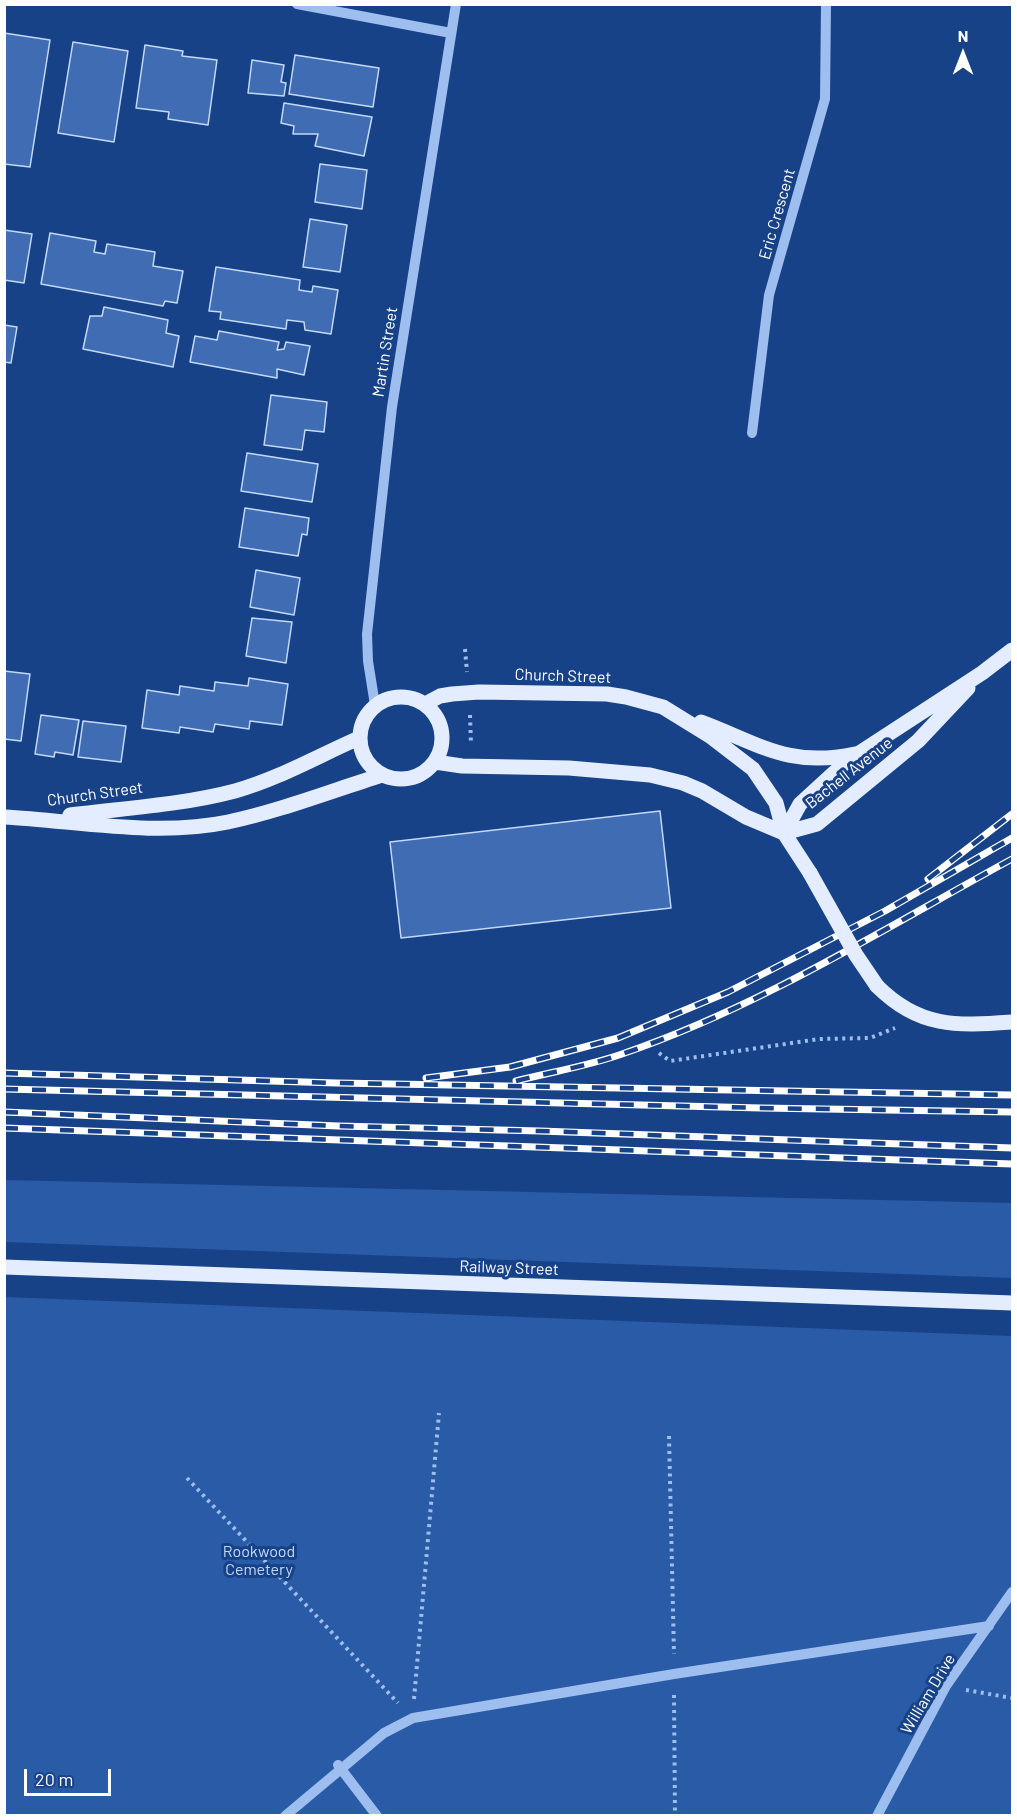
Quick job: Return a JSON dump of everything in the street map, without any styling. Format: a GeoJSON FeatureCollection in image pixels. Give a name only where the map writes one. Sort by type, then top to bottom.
{"type":"FeatureCollection","features":[{"type":"Feature","properties":{"kind":"main road","name":"Bachell Avenue"},"geometry":{"type":"LineString","coordinates":[[784,833],[800,804],[836,771],[858,754],[982,673],[1012,650]]}},
{"type":"Feature","properties":{"kind":"main road","name":"Bachell Avenue"},"geometry":{"type":"LineString","coordinates":[[784,833],[817,824],[883,771],[918,741],[982,673]]}},
{"type":"Feature","properties":{"kind":"main road","name":"Church Street"},"geometry":{"type":"LineString","coordinates":[[425,704],[440,696],[468,693],[551,692],[607,694],[663,707],[735,753],[753,769],[776,803],[784,833],[877,986],[900,1006],[938,1022],[961,1024],[1012,1022]]}},
{"type":"Feature","properties":{"kind":"main road"},"geometry":{"type":"LineString","coordinates":[[400,697],[413,699],[425,704],[439,721],[442,731],[440,752],[435,762],[426,771],[402,780],[382,775],[367,763],[361,751],[360,726],[375,705],[386,699],[400,697]]}},
{"type":"Feature","properties":{"kind":"main road"},"geometry":{"type":"LineString","coordinates":[[663,707],[785,756],[819,759],[858,754]]}},
{"type":"Feature","properties":{"kind":"main road","name":"Church Street"},"geometry":{"type":"LineString","coordinates":[[40,819],[208,797],[257,784],[359,738]]}},
{"type":"Feature","properties":{"kind":"main road"},"geometry":{"type":"LineString","coordinates":[[435,762],[473,766],[568,768],[650,775],[683,783],[702,791],[746,817],[784,833]]}},
{"type":"Feature","properties":{"kind":"main road","name":"Church Street"},"geometry":{"type":"LineString","coordinates":[[4,817],[139,827],[178,827],[228,822],[382,775]]}},
{"type":"Feature","properties":{"kind":"main road","name":"Railway Street"},"geometry":{"type":"LineString","coordinates":[[4,1267],[1012,1303]]}},
{"type":"Feature","properties":{"kind":"street"},"geometry":{"type":"LineString","coordinates":[[297,4],[451,33]]}},
{"type":"Feature","properties":{"kind":"street","name":"Martin Street"},"geometry":{"type":"LineString","coordinates":[[375,705],[369,669],[367,634],[392,407],[456,4]]}},
{"type":"Feature","properties":{"kind":"street","name":"Eric Crescent"},"geometry":{"type":"LineString","coordinates":[[752,433],[769,295],[825,99],[826,4]]}},
{"type":"Feature","properties":{"kind":"street","name":"William Drive"},"geometry":{"type":"LineString","coordinates":[[877,1815],[946,1686],[1012,1592]]}},
{"type":"Feature","properties":{"kind":"street"},"geometry":{"type":"LineString","coordinates":[[285,1815],[340,1767],[384,1733],[413,1718],[674,1674],[989,1626]]}},
{"type":"Feature","properties":{"kind":"street"},"geometry":{"type":"LineString","coordinates":[[340,1767],[378,1815]]}},
{"type":"Feature","properties":{"kind":"path"},"geometry":{"type":"LineString","coordinates":[[465,648],[473,766]]}},
{"type":"Feature","properties":{"kind":"path"},"geometry":{"type":"LineString","coordinates":[[659,1053],[670,1061],[819,1039],[870,1038],[923,1017]]}},
{"type":"Feature","properties":{"kind":"path"},"geometry":{"type":"LineString","coordinates":[[413,1718],[439,1413]]}},
{"type":"Feature","properties":{"kind":"path"},"geometry":{"type":"LineString","coordinates":[[669,1436],[675,1815]]}},
{"type":"Feature","properties":{"kind":"path"},"geometry":{"type":"LineString","coordinates":[[188,1478],[413,1718]]}},
{"type":"Feature","properties":{"kind":"path"},"geometry":{"type":"LineString","coordinates":[[946,1686],[1012,1698]]}},
{"type":"Feature","properties":{"kind":"green space"},"geometry":{"type":"Polygon","coordinates":[[[5,1180],[1012,1203],[1012,1278],[5,1242],[5,1180]]]}},
{"type":"Feature","properties":{"kind":"green space","name":"Rookwood Cemetery"},"geometry":{"type":"Polygon","coordinates":[[[5,1297],[1012,1336],[1012,1815],[5,1815],[5,1297]]]}},
{"type":"Feature","properties":{"kind":"building"},"geometry":{"type":"Polygon","coordinates":[[[4,33],[50,40],[30,167],[4,164],[4,33]]]}},
{"type":"Feature","properties":{"kind":"building"},"geometry":{"type":"Polygon","coordinates":[[[73,42],[128,51],[114,142],[58,133],[73,42]]]}},
{"type":"Feature","properties":{"kind":"building"},"geometry":{"type":"Polygon","coordinates":[[[145,45],[183,51],[182,56],[217,60],[208,125],[168,119],[169,112],[136,108],[145,45]]]}},
{"type":"Feature","properties":{"kind":"building"},"geometry":{"type":"Polygon","coordinates":[[[295,55],[379,68],[373,107],[289,94],[295,55]]]}},
{"type":"Feature","properties":{"kind":"building"},"geometry":{"type":"Polygon","coordinates":[[[252,60],[284,65],[281,82],[286,83],[284,96],[248,93],[252,60]]]}},
{"type":"Feature","properties":{"kind":"building"},"geometry":{"type":"Polygon","coordinates":[[[284,103],[372,117],[364,156],[315,146],[318,134],[293,134],[294,126],[281,123],[284,103]]]}},
{"type":"Feature","properties":{"kind":"building"},"geometry":{"type":"Polygon","coordinates":[[[320,164],[367,170],[362,209],[315,202],[320,164]]]}},
{"type":"Feature","properties":{"kind":"building"},"geometry":{"type":"Polygon","coordinates":[[[310,219],[347,225],[340,272],[303,267],[310,219]]]}},
{"type":"Feature","properties":{"kind":"building"},"geometry":{"type":"Polygon","coordinates":[[[4,230],[32,234],[24,283],[4,280],[4,230]]]}},
{"type":"Feature","properties":{"kind":"building"},"geometry":{"type":"Polygon","coordinates":[[[50,233],[96,241],[94,252],[105,254],[107,244],[155,252],[153,266],[183,271],[177,303],[165,301],[163,306],[41,284],[50,233]]]}},
{"type":"Feature","properties":{"kind":"building"},"geometry":{"type":"Polygon","coordinates":[[[216,267],[300,280],[299,290],[312,292],[313,286],[338,290],[331,334],[305,330],[304,322],[287,320],[286,329],[220,319],[221,312],[209,311],[216,267]]]}},
{"type":"Feature","properties":{"kind":"building"},"geometry":{"type":"Polygon","coordinates":[[[104,307],[168,320],[166,333],[179,336],[173,367],[83,349],[90,316],[102,316],[104,307]]]}},
{"type":"Feature","properties":{"kind":"building"},"geometry":{"type":"Polygon","coordinates":[[[4,325],[17,327],[11,363],[4,362],[4,325]]]}},
{"type":"Feature","properties":{"kind":"building"},"geometry":{"type":"Polygon","coordinates":[[[219,331],[279,342],[277,350],[284,349],[286,342],[310,346],[304,375],[277,369],[277,378],[190,362],[195,336],[217,340],[219,331]]]}},
{"type":"Feature","properties":{"kind":"building"},"geometry":{"type":"Polygon","coordinates":[[[271,395],[327,402],[324,432],[305,430],[302,450],[264,445],[271,395]]]}},
{"type":"Feature","properties":{"kind":"building"},"geometry":{"type":"Polygon","coordinates":[[[247,453],[318,464],[312,502],[241,491],[247,453]]]}},
{"type":"Feature","properties":{"kind":"building"},"geometry":{"type":"Polygon","coordinates":[[[245,508],[309,518],[307,535],[302,534],[298,556],[239,547],[245,508]]]}},
{"type":"Feature","properties":{"kind":"building"},"geometry":{"type":"Polygon","coordinates":[[[256,570],[300,578],[294,615],[250,607],[256,570]]]}},
{"type":"Feature","properties":{"kind":"building"},"geometry":{"type":"Polygon","coordinates":[[[252,618],[292,622],[286,663],[246,656],[252,618]]]}},
{"type":"Feature","properties":{"kind":"building"},"geometry":{"type":"Polygon","coordinates":[[[4,671],[30,674],[21,741],[4,739],[4,671]]]}},
{"type":"Feature","properties":{"kind":"building"},"geometry":{"type":"Polygon","coordinates":[[[249,678],[288,684],[282,725],[250,721],[249,729],[215,724],[213,732],[180,727],[179,733],[142,728],[147,690],[179,695],[180,686],[214,691],[215,682],[248,686],[249,678]]]}},
{"type":"Feature","properties":{"kind":"building"},"geometry":{"type":"Polygon","coordinates":[[[41,715],[79,720],[73,755],[55,752],[54,757],[35,754],[41,715]]]}},
{"type":"Feature","properties":{"kind":"building"},"geometry":{"type":"Polygon","coordinates":[[[83,721],[126,726],[121,762],[78,757],[83,721]]]}},
{"type":"Feature","properties":{"kind":"building"},"geometry":{"type":"Polygon","coordinates":[[[660,811],[671,908],[401,938],[390,842],[660,811]]]}},
{"type":"Feature","properties":{"kind":"railway"},"geometry":{"type":"LineString","coordinates":[[928,879],[1012,814]]}},
{"type":"Feature","properties":{"kind":"railway"},"geometry":{"type":"LineString","coordinates":[[426,1078],[510,1067],[618,1038],[728,992],[885,911],[1012,838]]}},
{"type":"Feature","properties":{"kind":"railway"},"geometry":{"type":"LineString","coordinates":[[516,1081],[609,1058],[673,1035],[723,1013],[821,965],[1012,859]]}},
{"type":"Feature","properties":{"kind":"railway"},"geometry":{"type":"LineString","coordinates":[[4,1073],[337,1083],[1012,1095]]}},
{"type":"Feature","properties":{"kind":"railway"},"geometry":{"type":"LineString","coordinates":[[4,1089],[1012,1112]]}},
{"type":"Feature","properties":{"kind":"railway"},"geometry":{"type":"LineString","coordinates":[[4,1112],[338,1126],[1012,1148]]}},
{"type":"Feature","properties":{"kind":"railway"},"geometry":{"type":"LineString","coordinates":[[4,1128],[1012,1164]]}}]}
